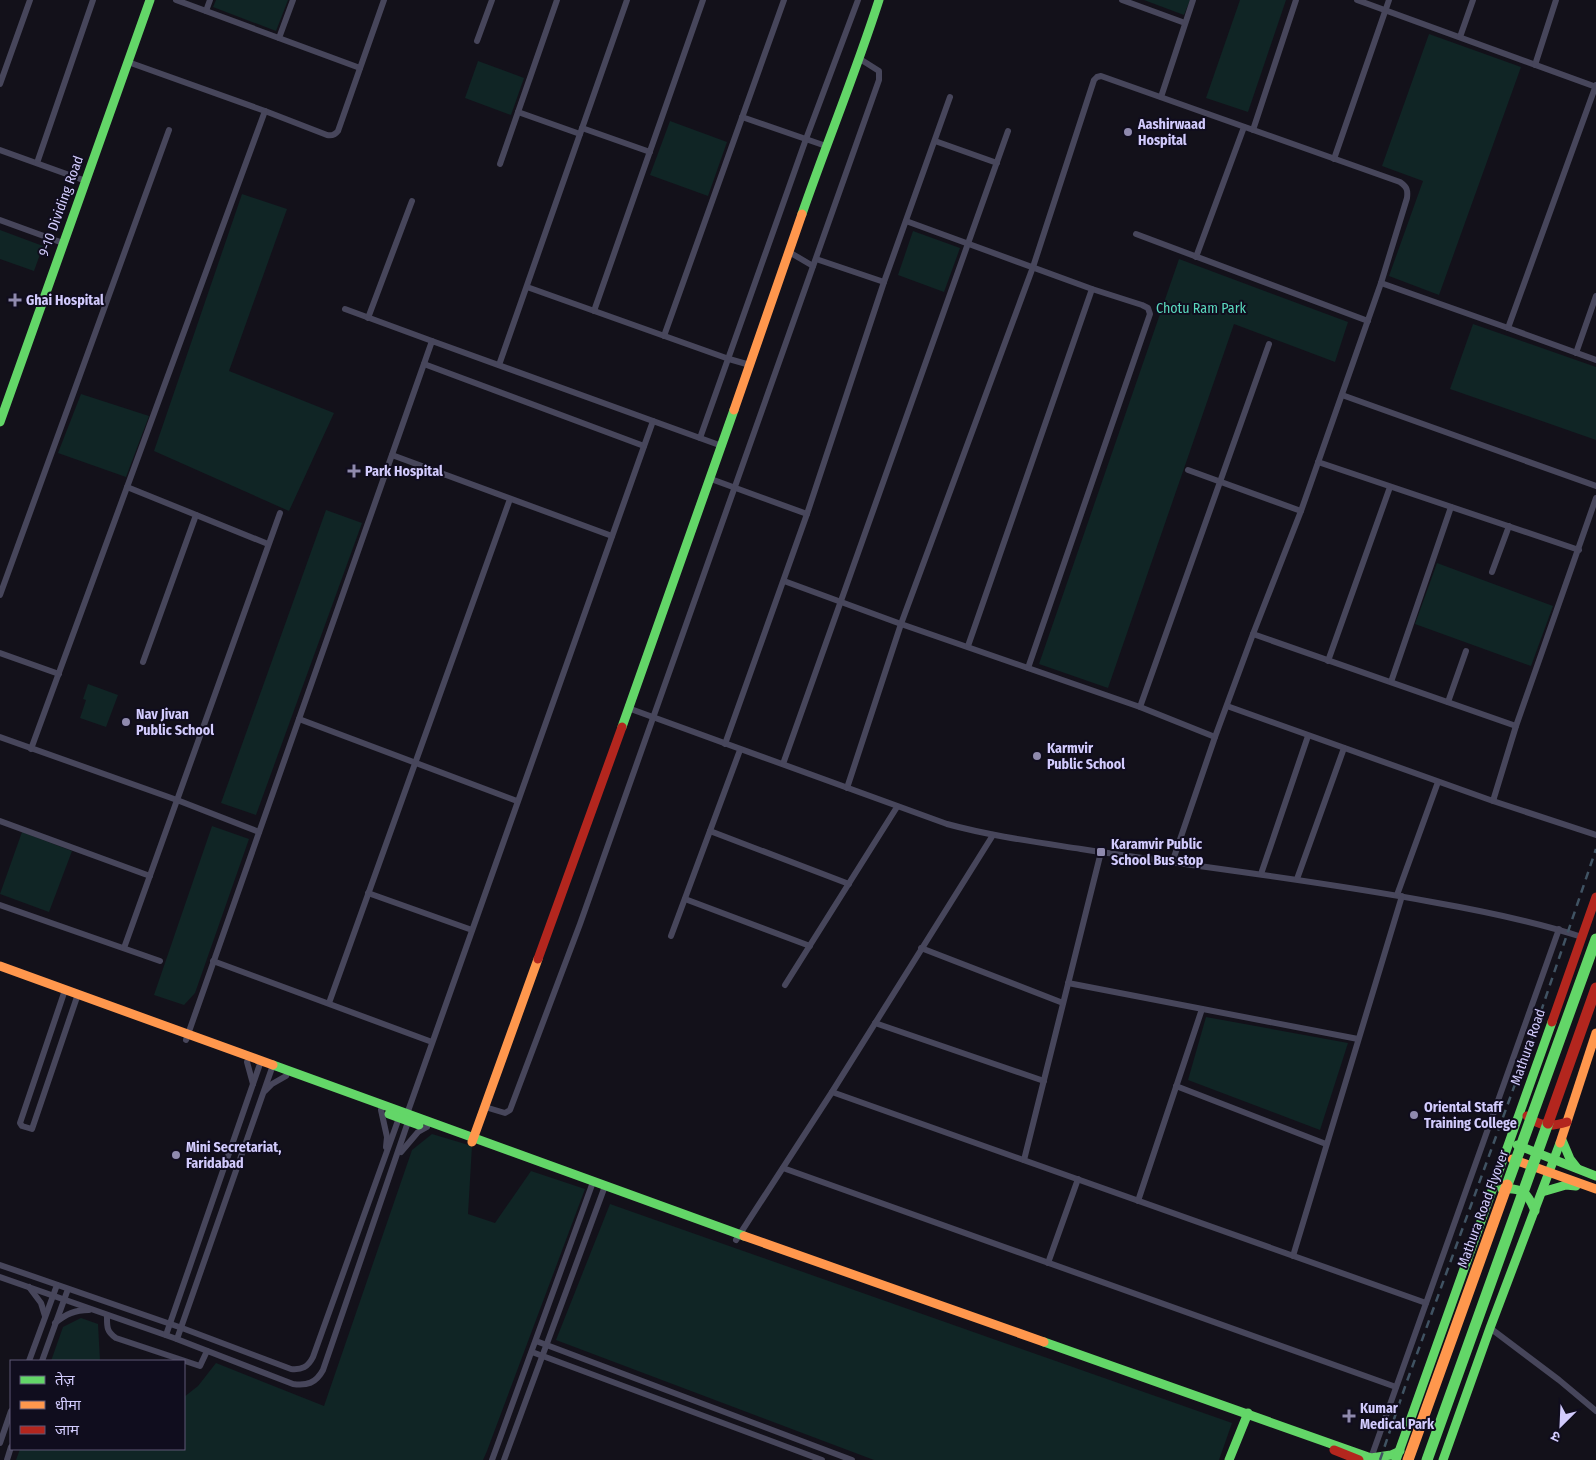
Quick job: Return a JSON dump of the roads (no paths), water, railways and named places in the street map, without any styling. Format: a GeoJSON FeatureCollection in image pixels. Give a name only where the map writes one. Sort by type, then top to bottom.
{"type":"FeatureCollection","features":[{"type":"Feature","properties":{"kind":"main road","name":"9-10 Dividing Road"},"geometry":{"type":"LineString","coordinates":[[0,422],[150,0]]}},
{"type":"Feature","properties":{"kind":"main road"},"geometry":{"type":"LineString","coordinates":[[472,1141],[722,446],[826,146],[860,59],[879,0]]}},
{"type":"Feature","properties":{"kind":"main road","name":"Mathura Road"},"geometry":{"type":"LineString","coordinates":[[1398,1455],[1596,897]]}},
{"type":"Feature","properties":{"kind":"main road","name":"Mathura Road Flyover"},"geometry":{"type":"LineString","coordinates":[[1408,1460],[1596,939]]}},
{"type":"Feature","properties":{"kind":"main road"},"geometry":{"type":"LineString","coordinates":[[0,966],[77,997],[738,1238],[1371,1458],[1398,1455]]}},
{"type":"Feature","properties":{"kind":"main road"},"geometry":{"type":"LineString","coordinates":[[0,972],[64,992]]}},
{"type":"Feature","properties":{"kind":"main road"},"geometry":{"type":"LineString","coordinates":[[1427,1460],[1596,988]]}},
{"type":"Feature","properties":{"kind":"main road"},"geometry":{"type":"LineString","coordinates":[[1443,1460],[1490,1328],[1562,1140],[1596,1033]]}},
{"type":"Feature","properties":{"kind":"main road"},"geometry":{"type":"LineString","coordinates":[[187,1037],[247,1062],[260,1063]]}},
{"type":"Feature","properties":{"kind":"main road"},"geometry":{"type":"LineString","coordinates":[[272,1068],[286,1076],[381,1110],[405,1116],[427,1127],[472,1141]]}},
{"type":"Feature","properties":{"kind":"main road"},"geometry":{"type":"LineString","coordinates":[[1523,1105],[1527,1116],[1534,1123],[1544,1127],[1556,1126],[1567,1122]]}},
{"type":"Feature","properties":{"kind":"main road"},"geometry":{"type":"LineString","coordinates":[[1562,1140],[1570,1159],[1577,1168]]}},
{"type":"Feature","properties":{"kind":"main road"},"geometry":{"type":"LineString","coordinates":[[1510,1142],[1596,1176]]}},
{"type":"Feature","properties":{"kind":"main road"},"geometry":{"type":"LineString","coordinates":[[1504,1157],[1595,1190]]}},
{"type":"Feature","properties":{"kind":"main road"},"geometry":{"type":"LineString","coordinates":[[1542,1192],[1566,1185],[1595,1190]]}},
{"type":"Feature","properties":{"kind":"main road"},"geometry":{"type":"LineString","coordinates":[[1490,1198],[1501,1189],[1513,1187],[1524,1191],[1531,1200],[1535,1211]]}},
{"type":"Feature","properties":{"kind":"main road"},"geometry":{"type":"LineString","coordinates":[[1229,1460],[1247,1416]]}},
{"type":"Feature","properties":{"kind":"main road"},"geometry":{"type":"LineString","coordinates":[[1247,1416],[1359,1460]]}},
{"type":"Feature","properties":{"kind":"street"},"geometry":{"type":"LineString","coordinates":[[0,84],[30,0]]}},
{"type":"Feature","properties":{"kind":"street"},"geometry":{"type":"LineString","coordinates":[[37,163],[93,0]]}},
{"type":"Feature","properties":{"kind":"street"},"geometry":{"type":"LineString","coordinates":[[176,0],[360,68]]}},
{"type":"Feature","properties":{"kind":"street"},"geometry":{"type":"LineString","coordinates":[[206,11],[210,0]]}},
{"type":"Feature","properties":{"kind":"street"},"geometry":{"type":"LineString","coordinates":[[279,38],[293,0]]}},
{"type":"Feature","properties":{"kind":"street"},"geometry":{"type":"LineString","coordinates":[[128,62],[265,111],[327,136],[336,134],[384,0]]}},
{"type":"Feature","properties":{"kind":"street"},"geometry":{"type":"LineString","coordinates":[[477,41],[492,0]]}},
{"type":"Feature","properties":{"kind":"street"},"geometry":{"type":"LineString","coordinates":[[500,164],[557,0]]}},
{"type":"Feature","properties":{"kind":"street"},"geometry":{"type":"LineString","coordinates":[[499,365],[627,0]]}},
{"type":"Feature","properties":{"kind":"street"},"geometry":{"type":"LineString","coordinates":[[594,311],[704,0]]}},
{"type":"Feature","properties":{"kind":"street"},"geometry":{"type":"LineString","coordinates":[[664,336],[784,0]]}},
{"type":"Feature","properties":{"kind":"street"},"geometry":{"type":"LineString","coordinates":[[700,438],[806,139],[858,0]]}},
{"type":"Feature","properties":{"kind":"street"},"geometry":{"type":"LineString","coordinates":[[1161,97],[1193,0]]}},
{"type":"Feature","properties":{"kind":"street"},"geometry":{"type":"LineString","coordinates":[[1253,130],[1296,0]]}},
{"type":"Feature","properties":{"kind":"street"},"geometry":{"type":"LineString","coordinates":[[1357,0],[1596,86],[1508,328]]}},
{"type":"Feature","properties":{"kind":"street"},"geometry":{"type":"LineString","coordinates":[[1334,159],[1389,0]]}},
{"type":"Feature","properties":{"kind":"street"},"geometry":{"type":"LineString","coordinates":[[1460,38],[1473,0]]}},
{"type":"Feature","properties":{"kind":"street"},"geometry":{"type":"LineString","coordinates":[[1535,65],[1556,0]]}},
{"type":"Feature","properties":{"kind":"street"},"geometry":{"type":"LineString","coordinates":[[1126,1],[1185,23]]}},
{"type":"Feature","properties":{"kind":"street"},"geometry":{"type":"LineString","coordinates":[[485,1106],[505,1113],[510,1110],[580,924],[878,80],[879,71],[860,59]]}},
{"type":"Feature","properties":{"kind":"street"},"geometry":{"type":"LineString","coordinates":[[847,788],[901,624],[1033,267],[1094,80],[1100,76],[1400,182],[1408,190],[1368,321],[1300,511],[1252,634],[1172,863]]}},
{"type":"Feature","properties":{"kind":"street"},"geometry":{"type":"LineString","coordinates":[[725,744],[808,514],[884,282],[950,98]]}},
{"type":"Feature","properties":{"kind":"street"},"geometry":{"type":"LineString","coordinates":[[31,749],[265,111]]}},
{"type":"Feature","properties":{"kind":"street"},"geometry":{"type":"LineString","coordinates":[[518,112],[650,152]]}},
{"type":"Feature","properties":{"kind":"street"},"geometry":{"type":"LineString","coordinates":[[742,117],[826,146]]}},
{"type":"Feature","properties":{"kind":"street"},"geometry":{"type":"LineString","coordinates":[[1196,257],[1244,127]]}},
{"type":"Feature","properties":{"kind":"street"},"geometry":{"type":"LineString","coordinates":[[0,595],[169,130]]}},
{"type":"Feature","properties":{"kind":"street"},"geometry":{"type":"LineString","coordinates":[[783,764],[1008,131]]}},
{"type":"Feature","properties":{"kind":"street"},"geometry":{"type":"LineString","coordinates":[[935,141],[997,163]]}},
{"type":"Feature","properties":{"kind":"street"},"geometry":{"type":"LineString","coordinates":[[0,150],[86,181]]}},
{"type":"Feature","properties":{"kind":"street"},"geometry":{"type":"LineString","coordinates":[[368,318],[412,201]]}},
{"type":"Feature","properties":{"kind":"street"},"geometry":{"type":"LineString","coordinates":[[0,220],[63,243]]}},
{"type":"Feature","properties":{"kind":"street"},"geometry":{"type":"LineString","coordinates":[[906,221],[1092,289],[1142,305],[1148,308],[1150,314],[1028,668]]}},
{"type":"Feature","properties":{"kind":"street"},"geometry":{"type":"LineString","coordinates":[[1136,234],[1368,321]]}},
{"type":"Feature","properties":{"kind":"street"},"geometry":{"type":"LineString","coordinates":[[789,252],[815,262],[884,282]]}},
{"type":"Feature","properties":{"kind":"street"},"geometry":{"type":"LineString","coordinates":[[1381,283],[1596,360]]}},
{"type":"Feature","properties":{"kind":"street"},"geometry":{"type":"LineString","coordinates":[[527,287],[750,365]]}},
{"type":"Feature","properties":{"kind":"street"},"geometry":{"type":"LineString","coordinates":[[968,646],[1092,289]]}},
{"type":"Feature","properties":{"kind":"street"},"geometry":{"type":"LineString","coordinates":[[1576,352],[1596,296]]}},
{"type":"Feature","properties":{"kind":"street"},"geometry":{"type":"LineString","coordinates":[[344,309],[722,446]]}},
{"type":"Feature","properties":{"kind":"street"},"geometry":{"type":"LineString","coordinates":[[187,1037],[432,341]]}},
{"type":"Feature","properties":{"kind":"street"},"geometry":{"type":"LineString","coordinates":[[1140,707],[1269,344]]}},
{"type":"Feature","properties":{"kind":"street"},"geometry":{"type":"LineString","coordinates":[[424,364],[644,446]]}},
{"type":"Feature","properties":{"kind":"street"},"geometry":{"type":"LineString","coordinates":[[1342,395],[1596,486]]}},
{"type":"Feature","properties":{"kind":"street"},"geometry":{"type":"LineString","coordinates":[[0,1265],[171,1324],[291,1369],[305,1368],[310,1363],[386,1156],[405,1116],[432,1042],[652,421]]}},
{"type":"Feature","properties":{"kind":"street"},"geometry":{"type":"LineString","coordinates":[[392,455],[612,536]]}},
{"type":"Feature","properties":{"kind":"street"},"geometry":{"type":"LineString","coordinates":[[1318,462],[1579,550]]}},
{"type":"Feature","properties":{"kind":"street"},"geometry":{"type":"LineString","coordinates":[[1188,470],[1300,511]]}},
{"type":"Feature","properties":{"kind":"street"},"geometry":{"type":"LineString","coordinates":[[710,479],[808,514]]}},
{"type":"Feature","properties":{"kind":"street"},"geometry":{"type":"LineString","coordinates":[[1328,660],[1390,486]]}},
{"type":"Feature","properties":{"kind":"street"},"geometry":{"type":"LineString","coordinates":[[127,487],[268,544]]}},
{"type":"Feature","properties":{"kind":"street"},"geometry":{"type":"LineString","coordinates":[[1493,801],[1516,726],[1596,498]]}},
{"type":"Feature","properties":{"kind":"street"},"geometry":{"type":"LineString","coordinates":[[329,1004],[510,499]]}},
{"type":"Feature","properties":{"kind":"street"},"geometry":{"type":"LineString","coordinates":[[1391,682],[1451,507]]}},
{"type":"Feature","properties":{"kind":"street"},"geometry":{"type":"LineString","coordinates":[[124,948],[280,513]]}},
{"type":"Feature","properties":{"kind":"street"},"geometry":{"type":"LineString","coordinates":[[143,662],[196,515]]}},
{"type":"Feature","properties":{"kind":"street"},"geometry":{"type":"LineString","coordinates":[[1492,572],[1509,526]]}},
{"type":"Feature","properties":{"kind":"street"},"geometry":{"type":"LineString","coordinates":[[784,581],[1140,707],[1215,737]]}},
{"type":"Feature","properties":{"kind":"street"},"geometry":{"type":"LineString","coordinates":[[1252,634],[1516,726]]}},
{"type":"Feature","properties":{"kind":"street"},"geometry":{"type":"LineString","coordinates":[[1448,702],[1466,651]]}},
{"type":"Feature","properties":{"kind":"street"},"geometry":{"type":"LineString","coordinates":[[0,653],[59,674]]}},
{"type":"Feature","properties":{"kind":"street"},"geometry":{"type":"LineString","coordinates":[[1227,706],[1438,782],[1596,835]]}},
{"type":"Feature","properties":{"kind":"street"},"geometry":{"type":"LineString","coordinates":[[628,708],[947,824],[993,835],[1172,863],[1297,879],[1399,896],[1507,916],[1559,929],[1582,937]]}},
{"type":"Feature","properties":{"kind":"street"},"geometry":{"type":"LineString","coordinates":[[299,719],[517,801]]}},
{"type":"Feature","properties":{"kind":"street"},"geometry":{"type":"LineString","coordinates":[[1261,874],[1308,736]]}},
{"type":"Feature","properties":{"kind":"street"},"geometry":{"type":"LineString","coordinates":[[0,737],[177,800],[259,832]]}},
{"type":"Feature","properties":{"kind":"street"},"geometry":{"type":"LineString","coordinates":[[1297,879],[1344,748]]}},
{"type":"Feature","properties":{"kind":"street"},"geometry":{"type":"LineString","coordinates":[[671,936],[740,750]]}},
{"type":"Feature","properties":{"kind":"street"},"geometry":{"type":"LineString","coordinates":[[1292,1256],[1358,1040],[1399,896],[1438,782]]}},
{"type":"Feature","properties":{"kind":"street"},"geometry":{"type":"LineString","coordinates":[[785,985],[897,806]]}},
{"type":"Feature","properties":{"kind":"street"},"geometry":{"type":"LineString","coordinates":[[0,821],[150,876]]}},
{"type":"Feature","properties":{"kind":"street"},"geometry":{"type":"LineString","coordinates":[[710,831],[849,884]]}},
{"type":"Feature","properties":{"kind":"street"},"geometry":{"type":"LineString","coordinates":[[738,1238],[993,835]]}},
{"type":"Feature","properties":{"kind":"street"},"geometry":{"type":"LineString","coordinates":[[1024,1160],[1101,852]]}},
{"type":"Feature","properties":{"kind":"street"},"geometry":{"type":"LineString","coordinates":[[368,893],[472,930]]}},
{"type":"Feature","properties":{"kind":"street"},"geometry":{"type":"LineString","coordinates":[[685,899],[810,946]]}},
{"type":"Feature","properties":{"kind":"street"},"geometry":{"type":"LineString","coordinates":[[0,905],[160,961]]}},
{"type":"Feature","properties":{"kind":"street"},"geometry":{"type":"LineString","coordinates":[[1371,1458],[1559,929]]}},
{"type":"Feature","properties":{"kind":"street"},"geometry":{"type":"LineString","coordinates":[[921,948],[1063,1003]]}},
{"type":"Feature","properties":{"kind":"street"},"geometry":{"type":"LineString","coordinates":[[213,961],[432,1042]]}},
{"type":"Feature","properties":{"kind":"street"},"geometry":{"type":"LineString","coordinates":[[1068,983],[1358,1040]]}},
{"type":"Feature","properties":{"kind":"street"},"geometry":{"type":"LineString","coordinates":[[64,992],[20,1123],[22,1126],[32,1129],[77,997]]}},
{"type":"Feature","properties":{"kind":"street"},"geometry":{"type":"LineString","coordinates":[[1138,1201],[1202,1009]]}},
{"type":"Feature","properties":{"kind":"street"},"geometry":{"type":"LineString","coordinates":[[875,1023],[1044,1081]]}},
{"type":"Feature","properties":{"kind":"street"},"geometry":{"type":"LineString","coordinates":[[247,1062],[253,1085]]}},
{"type":"Feature","properties":{"kind":"street"},"geometry":{"type":"LineString","coordinates":[[166,1335],[260,1063]]}},
{"type":"Feature","properties":{"kind":"street"},"geometry":{"type":"LineString","coordinates":[[177,1339],[272,1068]]}},
{"type":"Feature","properties":{"kind":"street"},"geometry":{"type":"LineString","coordinates":[[264,1092],[272,1084],[286,1076]]}},
{"type":"Feature","properties":{"kind":"street"},"geometry":{"type":"LineString","coordinates":[[1176,1086],[1326,1144]]}},
{"type":"Feature","properties":{"kind":"street"},"geometry":{"type":"LineString","coordinates":[[832,1092],[1426,1303]]}},
{"type":"Feature","properties":{"kind":"street"},"geometry":{"type":"LineString","coordinates":[[381,1110],[387,1137],[386,1156]]}},
{"type":"Feature","properties":{"kind":"street"},"geometry":{"type":"LineString","coordinates":[[0,1277],[177,1339],[293,1384],[304,1385],[313,1383],[320,1377],[323,1370],[395,1162],[405,1116]]}},
{"type":"Feature","properties":{"kind":"street"},"geometry":{"type":"LineString","coordinates":[[395,1162],[405,1145],[418,1132],[427,1127]]}},
{"type":"Feature","properties":{"kind":"street"},"geometry":{"type":"LineString","coordinates":[[782,1168],[1396,1387]]}},
{"type":"Feature","properties":{"kind":"street"},"geometry":{"type":"LineString","coordinates":[[1048,1263],[1078,1179]]}},
{"type":"Feature","properties":{"kind":"street"},"geometry":{"type":"LineString","coordinates":[[492,1460],[592,1185]]}},
{"type":"Feature","properties":{"kind":"street"},"geometry":{"type":"LineString","coordinates":[[504,1460],[604,1189]]}},
{"type":"Feature","properties":{"kind":"street"},"geometry":{"type":"LineString","coordinates":[[29,1360],[57,1285]]}},
{"type":"Feature","properties":{"kind":"street"},"geometry":{"type":"LineString","coordinates":[[28,1286],[42,1303],[45,1316]]}},
{"type":"Feature","properties":{"kind":"street"},"geometry":{"type":"LineString","coordinates":[[42,1360],[68,1289]]}},
{"type":"Feature","properties":{"kind":"street"},"geometry":{"type":"LineString","coordinates":[[55,1323],[76,1310],[93,1309]]}},
{"type":"Feature","properties":{"kind":"street"},"geometry":{"type":"LineString","coordinates":[[107,1315],[110,1334],[116,1338],[182,1360]]}},
{"type":"Feature","properties":{"kind":"street"},"geometry":{"type":"LineString","coordinates":[[1490,1328],[1559,1380],[1596,1411]]}},
{"type":"Feature","properties":{"kind":"street"},"geometry":{"type":"LineString","coordinates":[[536,1341],[852,1460]]}},
{"type":"Feature","properties":{"kind":"street"},"geometry":{"type":"LineString","coordinates":[[185,1361],[200,1366],[207,1351]]}},
{"type":"Feature","properties":{"kind":"street"},"geometry":{"type":"LineString","coordinates":[[532,1352],[822,1460]]}},
{"type":"Feature","properties":{"kind":"street"},"geometry":{"type":"LineString","coordinates":[[0,1442],[10,1415]]}},
{"type":"Feature","properties":{"kind":"railway"},"geometry":{"type":"LineString","coordinates":[[1380,1460],[1534,1032],[1596,849]]}},
{"type":"Feature","properties":{"kind":"place","name":"Aashirwaad Hospital"},"geometry":{"type":"Point","coordinates":[1128,132]}},
{"type":"Feature","properties":{"kind":"place","name":"Ghai Hospital"},"geometry":{"type":"Point","coordinates":[15,300]}},
{"type":"Feature","properties":{"kind":"place","name":"Park Hospital"},"geometry":{"type":"Point","coordinates":[354,471]}},
{"type":"Feature","properties":{"kind":"place","name":"Nav Jivan Public School"},"geometry":{"type":"Point","coordinates":[126,722]}},
{"type":"Feature","properties":{"kind":"place","name":"Karmvir Public School"},"geometry":{"type":"Point","coordinates":[1037,756]}},
{"type":"Feature","properties":{"kind":"place","name":"Karamvir Public School Bus stop"},"geometry":{"type":"Point","coordinates":[1101,852]}},
{"type":"Feature","properties":{"kind":"place","name":"Oriental Staff Training College"},"geometry":{"type":"Point","coordinates":[1414,1115]}},
{"type":"Feature","properties":{"kind":"place","name":"Mini Secretariat, Faridabad"},"geometry":{"type":"Point","coordinates":[176,1155]}},
{"type":"Feature","properties":{"kind":"place","name":"Kumar Medical Park"},"geometry":{"type":"Point","coordinates":[1349,1416]}},
{"type":"Feature","properties":{"kind":"park label","name":"Chotu Ram Park"},"geometry":{"type":"Point","coordinates":[1201,308]}}]}
